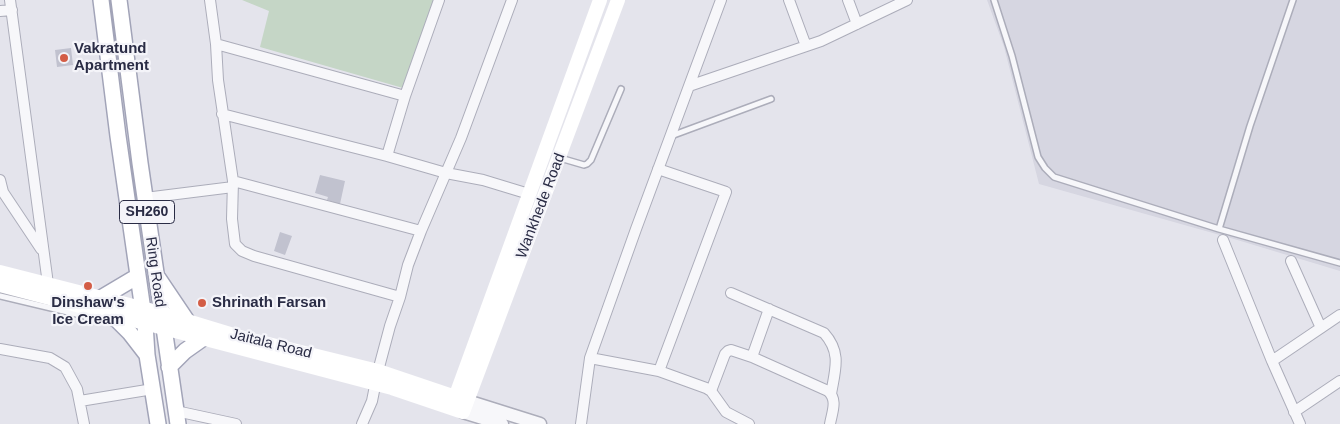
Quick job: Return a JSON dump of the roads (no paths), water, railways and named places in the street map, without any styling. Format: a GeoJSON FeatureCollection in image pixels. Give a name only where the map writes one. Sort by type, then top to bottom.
{"type":"FeatureCollection","features":[{"type":"Feature","properties":{"kind":"main road","name":"SH260"},"geometry":{"type":"LineString","coordinates":[[101,0],[119,145],[145,324],[147,355],[158,424]]}},
{"type":"Feature","properties":{"kind":"main road","name":"Ring Road"},"geometry":{"type":"LineString","coordinates":[[120,0],[145,198],[177,417]]}},
{"type":"Feature","properties":{"kind":"main road","name":"Wankhede Road"},"geometry":{"type":"LineString","coordinates":[[464,409],[529,194],[546,152],[600,0]]}},
{"type":"Feature","properties":{"kind":"main road","name":"Wankhede Road"},"geometry":{"type":"LineString","coordinates":[[464,409],[618,0]]}},
{"type":"Feature","properties":{"kind":"main road","name":"Jaitala Road"},"geometry":{"type":"LineString","coordinates":[[0,272],[188,321],[377,378],[392,388],[464,409]]}},
{"type":"Feature","properties":{"kind":"main road"},"geometry":{"type":"LineString","coordinates":[[156,274],[188,321]]}},
{"type":"Feature","properties":{"kind":"main road"},"geometry":{"type":"LineString","coordinates":[[102,298],[138,276]]}},
{"type":"Feature","properties":{"kind":"main road","name":"Jaitala Road"},"geometry":{"type":"LineString","coordinates":[[0,285],[117,320],[145,324],[202,339],[377,378]]}},
{"type":"Feature","properties":{"kind":"main road"},"geometry":{"type":"LineString","coordinates":[[117,320],[147,355]]}},
{"type":"Feature","properties":{"kind":"main road"},"geometry":{"type":"LineString","coordinates":[[169,367],[185,351],[202,339]]}},
{"type":"Feature","properties":{"kind":"street"},"geometry":{"type":"LineString","coordinates":[[210,0],[222,114],[233,184],[232,218],[235,244],[242,251],[254,256],[400,298]]}},
{"type":"Feature","properties":{"kind":"street"},"geometry":{"type":"LineString","coordinates":[[387,156],[439,0]]}},
{"type":"Feature","properties":{"kind":"street"},"geometry":{"type":"LineString","coordinates":[[362,424],[372,401],[390,326],[400,298],[408,265],[482,82],[512,0]]}},
{"type":"Feature","properties":{"kind":"street"},"geometry":{"type":"LineString","coordinates":[[581,424],[590,358],[721,0]]}},
{"type":"Feature","properties":{"kind":"street"},"geometry":{"type":"LineString","coordinates":[[789,0],[806,46]]}},
{"type":"Feature","properties":{"kind":"street"},"geometry":{"type":"LineString","coordinates":[[848,0],[857,24]]}},
{"type":"Feature","properties":{"kind":"street"},"geometry":{"type":"LineString","coordinates":[[689,86],[821,41],[907,0]]}},
{"type":"Feature","properties":{"kind":"street"},"geometry":{"type":"LineString","coordinates":[[0,11],[11,5],[48,284]]}},
{"type":"Feature","properties":{"kind":"street"},"geometry":{"type":"LineString","coordinates":[[216,44],[406,96]]}},
{"type":"Feature","properties":{"kind":"street"},"geometry":{"type":"LineString","coordinates":[[222,114],[446,173],[483,180],[529,194]]}},
{"type":"Feature","properties":{"kind":"street"},"geometry":{"type":"LineString","coordinates":[[658,169],[726,192],[658,371]]}},
{"type":"Feature","properties":{"kind":"street"},"geometry":{"type":"LineString","coordinates":[[0,180],[2,192],[44,252]]}},
{"type":"Feature","properties":{"kind":"street"},"geometry":{"type":"LineString","coordinates":[[145,198],[233,184],[421,231]]}},
{"type":"Feature","properties":{"kind":"street"},"geometry":{"type":"LineString","coordinates":[[1223,240],[1272,361],[1300,424]]}},
{"type":"Feature","properties":{"kind":"street"},"geometry":{"type":"LineString","coordinates":[[1291,261],[1321,328]]}},
{"type":"Feature","properties":{"kind":"street"},"geometry":{"type":"LineString","coordinates":[[731,292],[824,333],[828,338],[833,346],[837,360],[831,394],[834,403],[830,424]]}},
{"type":"Feature","properties":{"kind":"street"},"geometry":{"type":"LineString","coordinates":[[752,357],[769,309]]}},
{"type":"Feature","properties":{"kind":"street"},"geometry":{"type":"LineString","coordinates":[[1272,361],[1340,315]]}},
{"type":"Feature","properties":{"kind":"street"},"geometry":{"type":"LineString","coordinates":[[0,357],[5,350],[50,358],[65,367],[77,389],[84,424]]}},
{"type":"Feature","properties":{"kind":"street"},"geometry":{"type":"LineString","coordinates":[[710,391],[728,351],[731,350],[752,357],[831,394]]}},
{"type":"Feature","properties":{"kind":"street"},"geometry":{"type":"LineString","coordinates":[[590,358],[658,371],[706,388],[726,412],[750,424]]}},
{"type":"Feature","properties":{"kind":"street"},"geometry":{"type":"LineString","coordinates":[[1294,412],[1340,381]]}},
{"type":"Feature","properties":{"kind":"street"},"geometry":{"type":"LineString","coordinates":[[80,401],[153,389]]}},
{"type":"Feature","properties":{"kind":"street","name":"Jaitala Road"},"geometry":{"type":"LineString","coordinates":[[464,409],[502,424]]}},
{"type":"Feature","properties":{"kind":"street","name":"Jaitala Road"},"geometry":{"type":"LineString","coordinates":[[464,409],[540,424]]}},
{"type":"Feature","properties":{"kind":"street"},"geometry":{"type":"LineString","coordinates":[[177,417],[236,424]]}},
{"type":"Feature","properties":{"kind":"lane"},"geometry":{"type":"LineString","coordinates":[[994,0],[1012,56],[1038,157],[1045,168],[1054,176],[1219,229],[1340,263]]}},
{"type":"Feature","properties":{"kind":"lane"},"geometry":{"type":"LineString","coordinates":[[1219,229],[1250,126],[1293,0]]}},
{"type":"Feature","properties":{"kind":"lane"},"geometry":{"type":"LineString","coordinates":[[546,152],[560,158],[584,165],[587,164],[591,160],[621,89]]}},
{"type":"Feature","properties":{"kind":"lane"},"geometry":{"type":"LineString","coordinates":[[670,136],[771,99]]}},
{"type":"Feature","properties":{"kind":"lane"},"geometry":{"type":"LineString","coordinates":[[0,296],[117,320]]}},
{"type":"Feature","properties":{"kind":"place","name":"Vakratund Apartment"},"geometry":{"type":"Point","coordinates":[64,58]}},
{"type":"Feature","properties":{"kind":"place","name":"Dinshaw's Ice Cream"},"geometry":{"type":"Point","coordinates":[88,286]}},
{"type":"Feature","properties":{"kind":"place","name":"Shrinath Farsan"},"geometry":{"type":"Point","coordinates":[202,303]}}]}
